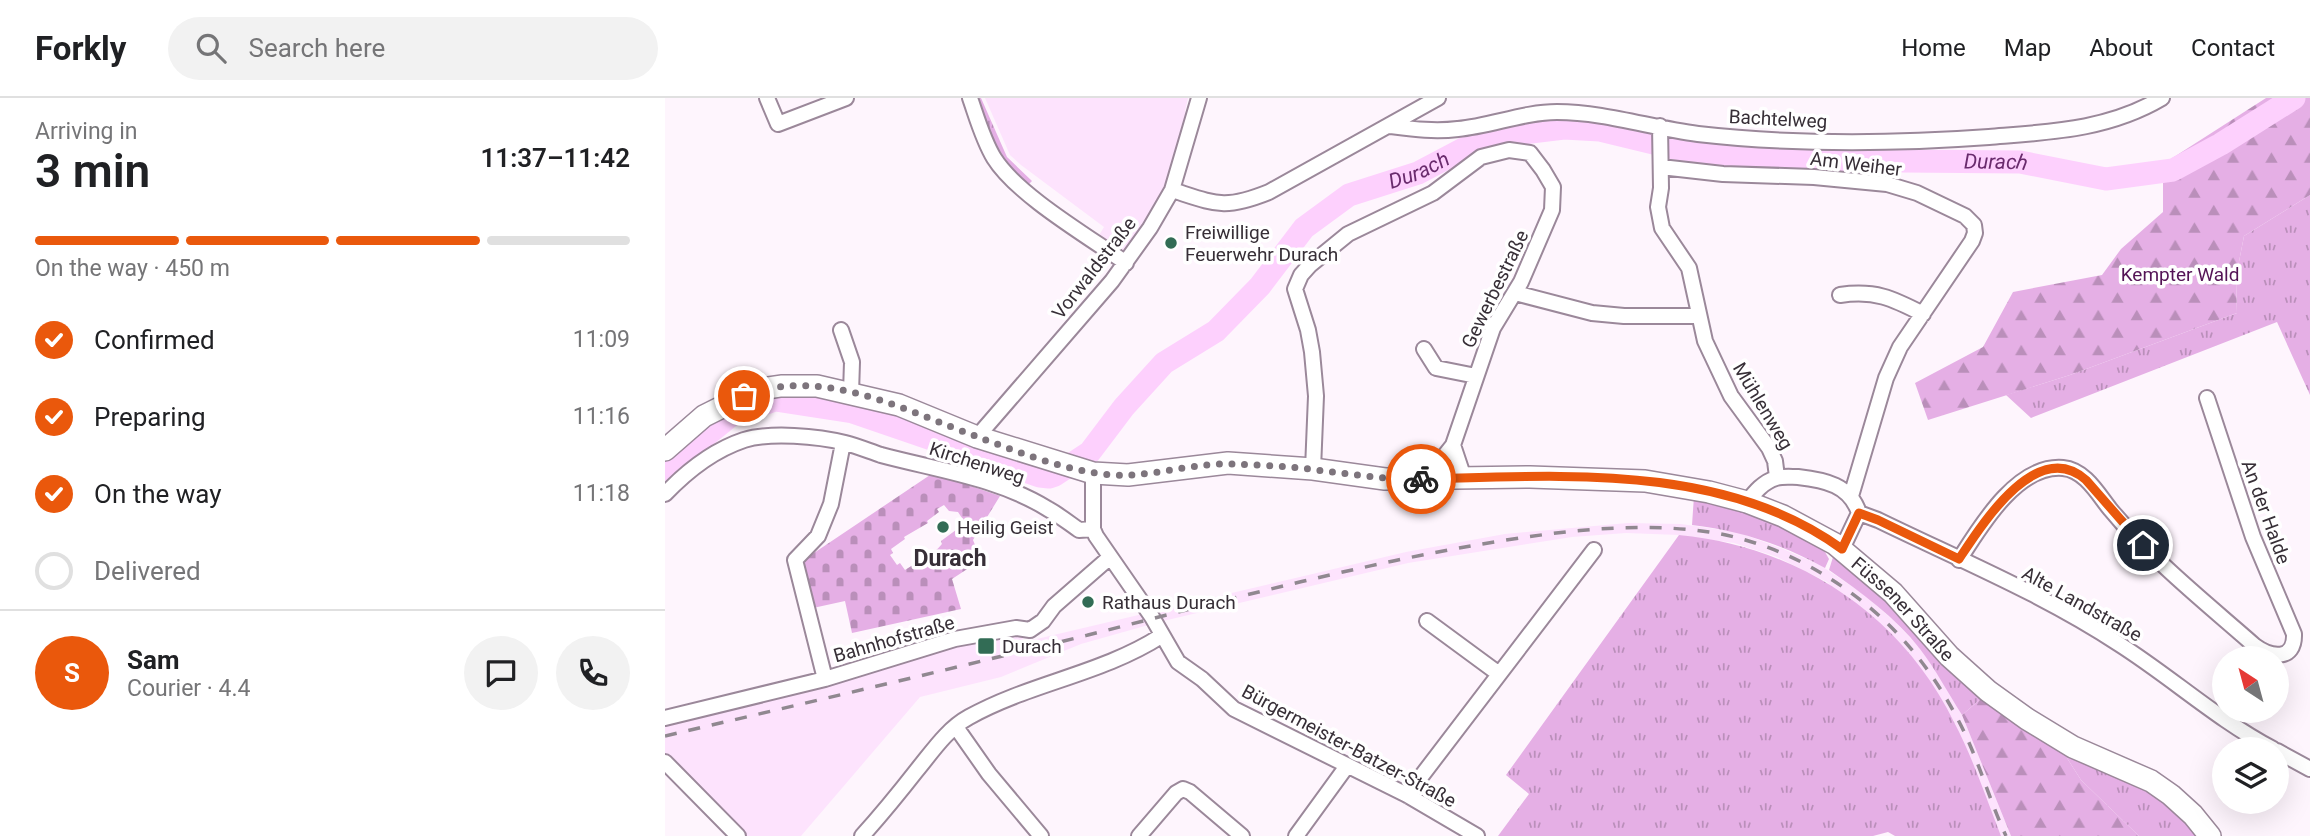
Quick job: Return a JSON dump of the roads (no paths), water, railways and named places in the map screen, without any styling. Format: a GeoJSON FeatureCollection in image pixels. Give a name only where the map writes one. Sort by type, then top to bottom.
{"type":"FeatureCollection","features":[{"type":"Feature","properties":{"kind":"main road","name":"Füssener Straße"},"geometry":{"type":"LineString","coordinates":[[665,450],[704,416],[728,403],[762,389],[817,386],[899,405],[977,437],[1085,471],[1128,475],[1228,463],[1313,469],[1385,479],[1582,478],[1645,481],[1709,492],[1747,502],[1783,516],[1838,547],[1892,593],[1949,656],[1987,691],[2073,747],[2151,782],[2171,795],[2193,815],[2210,836]]}},
{"type":"Feature","properties":{"kind":"street"},"geometry":{"type":"LineString","coordinates":[[767,98],[778,124],[846,98]]}},
{"type":"Feature","properties":{"kind":"street"},"geometry":{"type":"LineString","coordinates":[[970,98],[981,132],[1005,172],[1037,200],[1126,263]]}},
{"type":"Feature","properties":{"kind":"street","name":"Vorwaldstraße"},"geometry":{"type":"LineString","coordinates":[[977,437],[1126,263],[1150,228],[1172,190],[1199,98]]}},
{"type":"Feature","properties":{"kind":"street"},"geometry":{"type":"LineString","coordinates":[[1172,190],[1221,204],[1248,201],[1438,98]]}},
{"type":"Feature","properties":{"kind":"street","name":"Bachtelweg"},"geometry":{"type":"LineString","coordinates":[[1390,125],[1425,131],[1459,129],[1557,112],[1660,130],[1767,139],[1926,142],[2106,123],[2139,112],[2162,98]]}},
{"type":"Feature","properties":{"kind":"street","name":"Mühlenweg"},"geometry":{"type":"LineString","coordinates":[[1660,130],[1658,207],[1662,228],[1689,268],[1705,341],[1731,396],[1775,461],[1777,477]]}},
{"type":"Feature","properties":{"kind":"street","name":"Gewerbestraße"},"geometry":{"type":"LineString","coordinates":[[1313,469],[1317,396],[1308,330],[1295,289],[1301,275],[1326,250],[1348,234],[1433,193],[1481,157],[1509,150],[1530,153],[1553,187],[1552,210],[1540,243],[1515,293],[1493,328],[1453,445],[1426,479]]}},
{"type":"Feature","properties":{"kind":"street","name":"Am Weiher"},"geometry":{"type":"LineString","coordinates":[[1661,164],[1723,174],[1814,177],[1887,184],[1917,193],[1965,216],[1974,225],[1975,233],[1900,347],[1886,378],[1851,496]]}},
{"type":"Feature","properties":{"kind":"street"},"geometry":{"type":"LineString","coordinates":[[1515,293],[1592,313],[1698,316]]}},
{"type":"Feature","properties":{"kind":"street"},"geometry":{"type":"LineString","coordinates":[[1840,295],[1879,295],[1923,314]]}},
{"type":"Feature","properties":{"kind":"street"},"geometry":{"type":"LineString","coordinates":[[841,330],[852,362],[852,393]]}},
{"type":"Feature","properties":{"kind":"street"},"geometry":{"type":"LineString","coordinates":[[1424,349],[1436,368],[1476,376]]}},
{"type":"Feature","properties":{"kind":"street","name":"An der Halde"},"geometry":{"type":"LineString","coordinates":[[1959,559],[1988,514],[2010,491],[2027,479],[2052,469],[2070,470],[2086,480],[2127,530],[2174,576],[2255,646],[2267,654],[2281,655],[2288,652],[2294,634],[2253,537],[2207,398]]}},
{"type":"Feature","properties":{"kind":"street","name":"Kirchenweg"},"geometry":{"type":"LineString","coordinates":[[665,494],[716,452],[745,440],[792,437],[843,443],[993,485],[1047,508],[1079,530],[1093,529]]}},
{"type":"Feature","properties":{"kind":"street"},"geometry":{"type":"LineString","coordinates":[[825,679],[795,560],[818,536],[831,504],[843,443]]}},
{"type":"Feature","properties":{"kind":"street"},"geometry":{"type":"LineString","coordinates":[[1453,445],[1464,478]]}},
{"type":"Feature","properties":{"kind":"street","name":"Bürgermeister-Batzer-Straße"},"geometry":{"type":"LineString","coordinates":[[1085,471],[1093,529],[1109,558],[1152,617],[1178,662],[1234,709],[1407,795],[1477,836]]}},
{"type":"Feature","properties":{"kind":"street"},"geometry":{"type":"LineString","coordinates":[[1747,502],[1761,486],[1777,477],[1789,476],[1833,484],[1851,496],[1859,513],[1838,547]]}},
{"type":"Feature","properties":{"kind":"street","name":"Alte Landstraße"},"geometry":{"type":"LineString","coordinates":[[1859,513],[2068,613],[2120,644],[2256,737]]}},
{"type":"Feature","properties":{"kind":"street"},"geometry":{"type":"LineString","coordinates":[[1407,795],[1594,550]]}},
{"type":"Feature","properties":{"kind":"street","name":"Bahnhofstraße"},"geometry":{"type":"LineString","coordinates":[[665,718],[825,679],[955,639],[1016,628],[1030,630],[1109,558]]}},
{"type":"Feature","properties":{"kind":"street"},"geometry":{"type":"LineString","coordinates":[[1427,621],[1499,674]]}},
{"type":"Feature","properties":{"kind":"street"},"geometry":{"type":"LineString","coordinates":[[862,836],[942,739],[968,718],[1142,648],[1161,636]]}},
{"type":"Feature","properties":{"kind":"street"},"geometry":{"type":"LineString","coordinates":[[956,727],[989,774],[1041,836]]}},
{"type":"Feature","properties":{"kind":"street","name":"Alte Landstraße"},"geometry":{"type":"LineString","coordinates":[[2289,758],[2310,769]]}},
{"type":"Feature","properties":{"kind":"street"},"geometry":{"type":"LineString","coordinates":[[665,762],[738,836]]}},
{"type":"Feature","properties":{"kind":"street"},"geometry":{"type":"LineString","coordinates":[[1296,836],[1347,766]]}},
{"type":"Feature","properties":{"kind":"street"},"geometry":{"type":"LineString","coordinates":[[1139,836],[1176,793],[1183,789],[1242,836]]}},
{"type":"Feature","properties":{"kind":"waterway","name":"Durach"},"geometry":{"type":"LineString","coordinates":[[665,469],[730,416],[775,400],[853,412],[1040,476],[1055,475],[1090,452],[1124,407],[1164,363],[1216,331],[1260,286],[1304,228],[1349,195],[1418,173],[1473,144],[1516,134],[1564,128],[1600,130],[1695,153],[1739,158],[2020,162],[2106,179],[2173,170],[2221,144],[2294,98]]}},
{"type":"Feature","properties":{"kind":"railway"},"geometry":{"type":"LineString","coordinates":[[665,736],[1412,557],[1583,530],[1647,527],[1678,529],[1740,538],[1786,555],[1849,591],[1868,606],[1902,638],[1944,695],[1970,745],[2006,836]]}},
{"type":"Feature","properties":{"kind":"place","name":"Freiwillige Feuerwehr Durach"},"geometry":{"type":"Point","coordinates":[1171,243]}},
{"type":"Feature","properties":{"kind":"place","name":"Heilig Geist"},"geometry":{"type":"Point","coordinates":[943,527]}},
{"type":"Feature","properties":{"kind":"place","name":"Rathaus Durach"},"geometry":{"type":"Point","coordinates":[1088,602]}},
{"type":"Feature","properties":{"kind":"place","name":"Durach"},"geometry":{"type":"Point","coordinates":[986,646]}},
{"type":"Feature","properties":{"kind":"district","name":"Durach"},"geometry":{"type":"Point","coordinates":[950,558]}},
{"type":"Feature","properties":{"kind":"park label","name":"Kempter Wald"},"geometry":{"type":"Point","coordinates":[2180,274]}}]}
